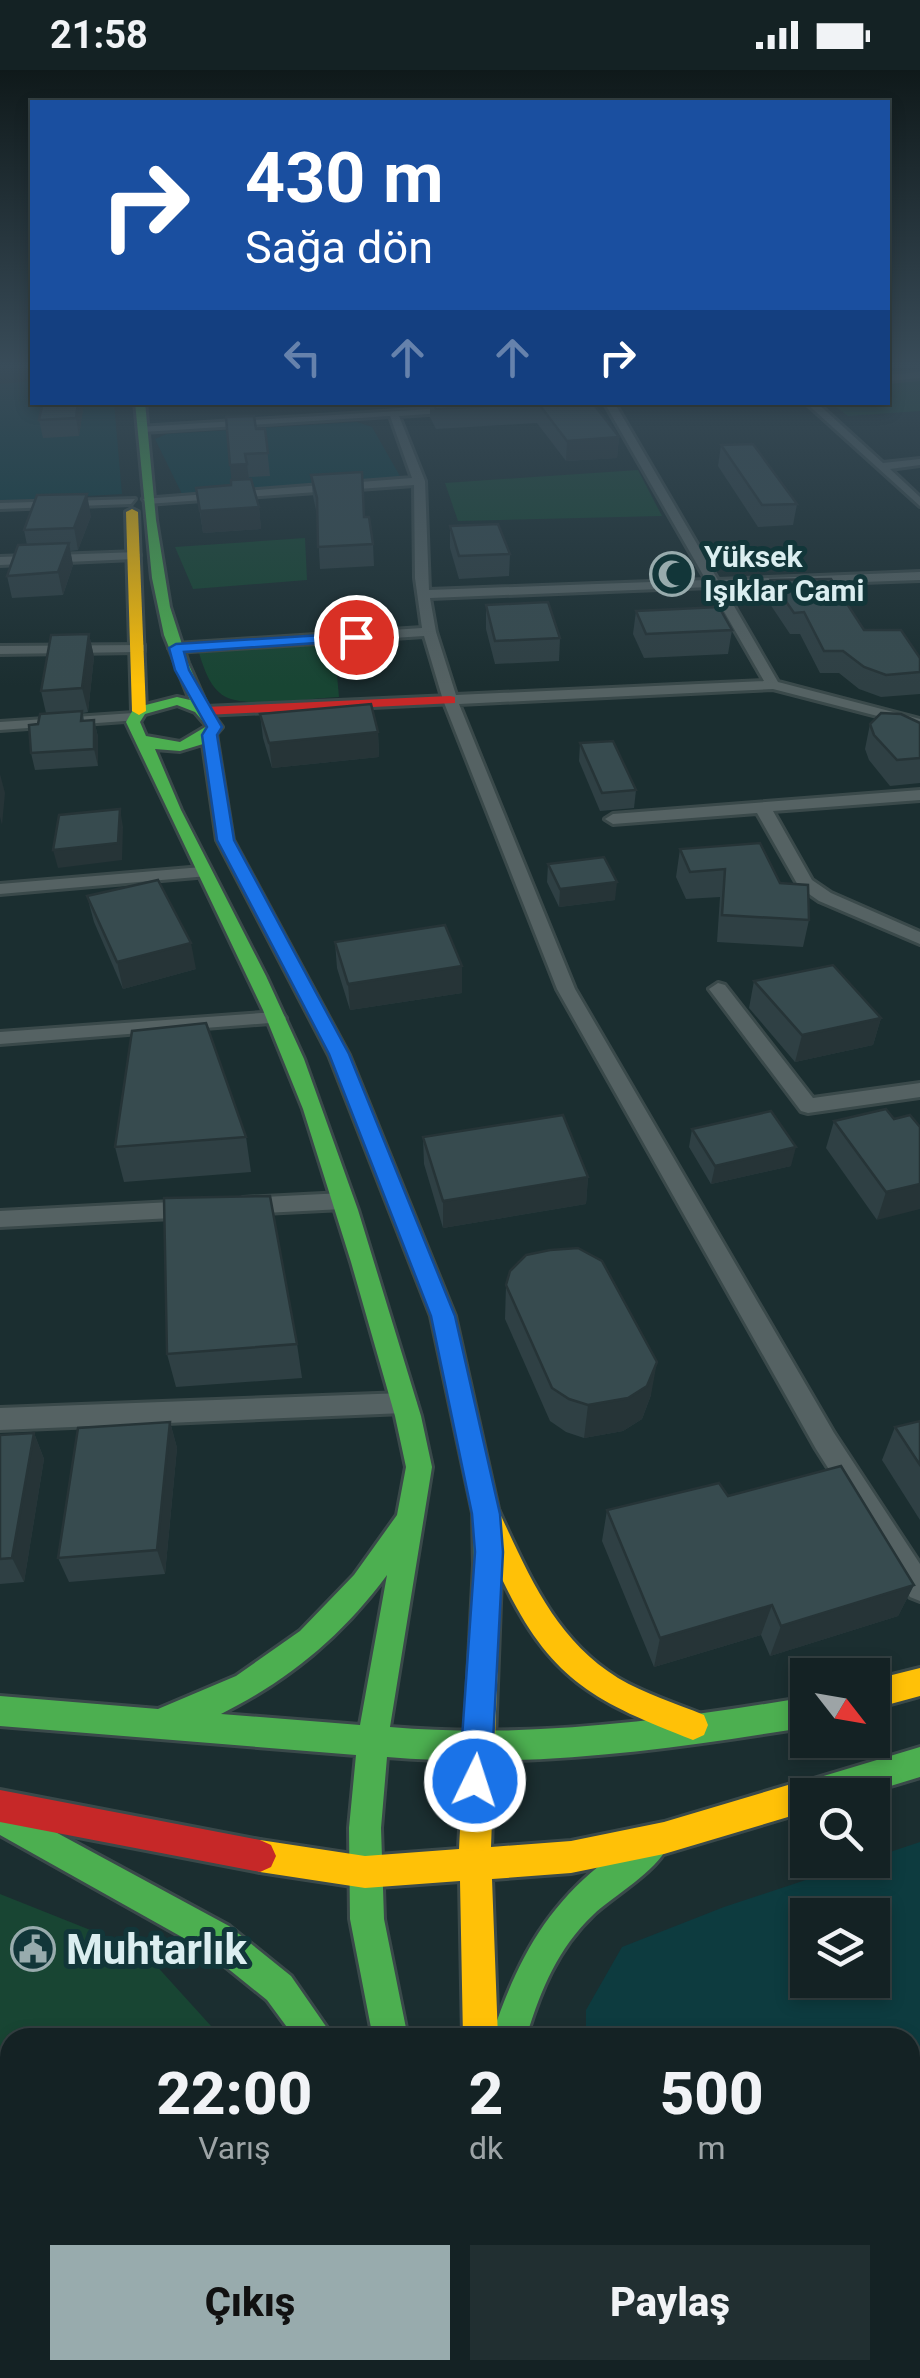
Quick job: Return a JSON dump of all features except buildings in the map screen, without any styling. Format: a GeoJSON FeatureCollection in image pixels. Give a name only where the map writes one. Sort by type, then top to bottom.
{"type":"FeatureCollection","features":[{"type":"Feature","properties":{"kind":"street"},"geometry":{"type":"LineString","coordinates":[[134,471],[176,648],[207,720],[226,840],[339,1054],[443,1316],[486,1514],[489,1592],[477,1748],[474,1867],[481,2028]]}},
{"type":"Feature","properties":{"kind":"street"},"geometry":{"type":"LineString","coordinates":[[141,471],[134,555],[139,648],[134,730],[144,741],[162,791],[276,1018],[318,1116],[404,1402],[419,1466],[373,1740],[365,1872],[367,1920],[388,2028]]}},
{"type":"Feature","properties":{"kind":"street"},"geometry":{"type":"LineString","coordinates":[[415,471],[419,481],[428,632],[450,700],[566,988],[825,1441],[920,1588]]}},
{"type":"Feature","properties":{"kind":"street"},"geometry":{"type":"LineString","coordinates":[[649,471],[773,685]]}},
{"type":"Feature","properties":{"kind":"street"},"geometry":{"type":"LineString","coordinates":[[886,471],[920,503]]}},
{"type":"Feature","properties":{"kind":"street"},"geometry":{"type":"LineString","coordinates":[[0,506],[139,501],[419,481]]}},
{"type":"Feature","properties":{"kind":"street"},"geometry":{"type":"LineString","coordinates":[[0,561],[134,555]]}},
{"type":"Feature","properties":{"kind":"street"},"geometry":{"type":"LineString","coordinates":[[424,594],[920,576]]}},
{"type":"Feature","properties":{"kind":"street"},"geometry":{"type":"LineString","coordinates":[[176,648],[428,632]]}},
{"type":"Feature","properties":{"kind":"street"},"geometry":{"type":"LineString","coordinates":[[0,650],[139,648]]}},
{"type":"Feature","properties":{"kind":"street"},"geometry":{"type":"LineString","coordinates":[[0,726],[137,714],[177,701],[207,720],[450,700],[773,685],[920,723]]}},
{"type":"Feature","properties":{"kind":"street"},"geometry":{"type":"LineString","coordinates":[[144,741],[180,748],[207,720]]}},
{"type":"Feature","properties":{"kind":"street"},"geometry":{"type":"LineString","coordinates":[[613,820],[920,796]]}},
{"type":"Feature","properties":{"kind":"street"},"geometry":{"type":"LineString","coordinates":[[762,807],[805,883],[825,897],[920,938]]}},
{"type":"Feature","properties":{"kind":"street"},"geometry":{"type":"LineString","coordinates":[[0,889],[202,872]]}},
{"type":"Feature","properties":{"kind":"street"},"geometry":{"type":"LineString","coordinates":[[718,989],[808,1106],[920,1090]]}},
{"type":"Feature","properties":{"kind":"street"},"geometry":{"type":"LineString","coordinates":[[0,1038],[276,1018]]}},
{"type":"Feature","properties":{"kind":"street"},"geometry":{"type":"LineString","coordinates":[[0,1219],[343,1200]]}},
{"type":"Feature","properties":{"kind":"street"},"geometry":{"type":"LineString","coordinates":[[0,1419],[404,1402]]}},
{"type":"Feature","properties":{"kind":"street"},"geometry":{"type":"LineString","coordinates":[[486,1514],[545,1638],[567,1664],[620,1700],[704,1728]]}},
{"type":"Feature","properties":{"kind":"street"},"geometry":{"type":"LineString","coordinates":[[147,1724],[218,1703],[302,1652],[352,1605],[413,1515]]}},
{"type":"Feature","properties":{"kind":"street"},"geometry":{"type":"LineString","coordinates":[[890,1690],[920,1682]]}},
{"type":"Feature","properties":{"kind":"street"},"geometry":{"type":"LineString","coordinates":[[0,1711],[477,1748],[574,1744],[790,1715]]}},
{"type":"Feature","properties":{"kind":"street"},"geometry":{"type":"LineString","coordinates":[[866,1778],[920,1762]]}},
{"type":"Feature","properties":{"kind":"street"},"geometry":{"type":"LineString","coordinates":[[0,1806],[311,1866],[365,1872],[570,1857],[664,1838],[790,1800]]}},
{"type":"Feature","properties":{"kind":"street"},"geometry":{"type":"LineString","coordinates":[[0,1818],[217,1938],[279,1988],[309,2028]]}},
{"type":"Feature","properties":{"kind":"street"},"geometry":{"type":"LineString","coordinates":[[511,2028],[535,1954],[555,1923],[581,1898],[664,1838]]}},
{"type":"Feature","properties":{"kind":"shaded area"},"geometry":{"type":"Polygon","coordinates":[[[0,471],[120,471],[122,494],[0,501],[0,471]]]}},
{"type":"Feature","properties":{"kind":"shaded area"},"geometry":{"type":"Polygon","coordinates":[[[171,471],[397,471],[401,478],[182,494],[171,471]]]}},
{"type":"Feature","properties":{"kind":"shaded area"},"geometry":{"type":"Polygon","coordinates":[[[920,1842],[920,2028],[586,2028],[586,2010],[622,1947],[811,1878],[890,1878],[890,1852],[920,1842]]]}},
{"type":"Feature","properties":{"kind":"green space"},"geometry":{"type":"Polygon","coordinates":[[[638,471],[662,516],[458,521],[445,483],[638,471]]]}},
{"type":"Feature","properties":{"kind":"green space"},"geometry":{"type":"Polygon","coordinates":[[[305,538],[307,580],[193,589],[175,547],[305,538]]]}},
{"type":"Feature","properties":{"kind":"green space"},"geometry":{"type":"Polygon","coordinates":[[[334,642],[339,697],[252,702],[228,698],[213,685],[199,653],[334,642]]]}},
{"type":"Feature","properties":{"kind":"green space"},"geometry":{"type":"Polygon","coordinates":[[[0,1894],[143,1951],[213,2028],[0,2028],[0,1894]]]}},
{"type":"Feature","properties":{"kind":"traffic: fast"},"geometry":{"type":"LineString","coordinates":[[146,471],[164,607],[174,645],[201,708]]}},
{"type":"Feature","properties":{"kind":"traffic: fast"},"geometry":{"type":"LineString","coordinates":[[177,701],[200,709],[215,727],[189,745],[161,746],[140,739],[133,722],[139,711],[177,701]]}},
{"type":"Feature","properties":{"kind":"traffic: fast"},"geometry":{"type":"LineString","coordinates":[[209,735],[225,840],[339,1055],[443,1316],[486,1513],[488,1565]]}},
{"type":"Feature","properties":{"kind":"traffic: fast"},"geometry":{"type":"LineString","coordinates":[[144,741],[173,810],[273,1010],[313,1109],[363,1262],[419,1467],[373,1740],[365,1828],[367,1919],[389,2028]]}},
{"type":"Feature","properties":{"kind":"traffic: fast"},"geometry":{"type":"LineString","coordinates":[[169,1719],[247,1686],[310,1641],[364,1584],[413,1515]]}},
{"type":"Feature","properties":{"kind":"traffic: fast"},"geometry":{"type":"LineString","coordinates":[[0,1711],[409,1744],[521,1748],[705,1729],[790,1715]]}},
{"type":"Feature","properties":{"kind":"traffic: fast"},"geometry":{"type":"LineString","coordinates":[[866,1778],[920,1762]]}},
{"type":"Feature","properties":{"kind":"traffic: fast"},"geometry":{"type":"LineString","coordinates":[[0,1818],[217,1938],[279,1988],[309,2028]]}},
{"type":"Feature","properties":{"kind":"traffic: fast"},"geometry":{"type":"LineString","coordinates":[[511,2028],[531,1973],[559,1927],[597,1889],[651,1847]]}},
{"type":"Feature","properties":{"kind":"traffic: slow"},"geometry":{"type":"LineString","coordinates":[[132,512],[139,711]]}},
{"type":"Feature","properties":{"kind":"traffic: slow"},"geometry":{"type":"LineString","coordinates":[[486,1513],[523,1593],[559,1649],[610,1690],[693,1725]]}},
{"type":"Feature","properties":{"kind":"traffic: slow"},"geometry":{"type":"LineString","coordinates":[[481,2028],[474,1821],[488,1565]]}},
{"type":"Feature","properties":{"kind":"traffic: slow"},"geometry":{"type":"LineString","coordinates":[[890,1690],[920,1682]]}},
{"type":"Feature","properties":{"kind":"traffic: slow"},"geometry":{"type":"LineString","coordinates":[[260,1856],[365,1872],[571,1857],[664,1838],[790,1800]]}},
{"type":"Feature","properties":{"kind":"traffic: jam"},"geometry":{"type":"LineString","coordinates":[[205,711],[450,700]]}},
{"type":"Feature","properties":{"kind":"traffic: jam"},"geometry":{"type":"LineString","coordinates":[[0,1806],[260,1856]]}},
{"type":"Feature","properties":{"kind":"place","name":"Yüksek Işıklar Cami"},"geometry":{"type":"Point","coordinates":[672,574]}},
{"type":"Feature","properties":{"kind":"place","name":"Muhtarlık"},"geometry":{"type":"Point","coordinates":[33,1949]}},
{"type":"Feature","properties":{"kind":"route"},"geometry":{"type":"LineString","coordinates":[[356,637],[176,648],[182,670],[215,727],[209,735],[226,840],[339,1054],[443,1316],[486,1514],[489,1552],[475,1781]]}}]}
